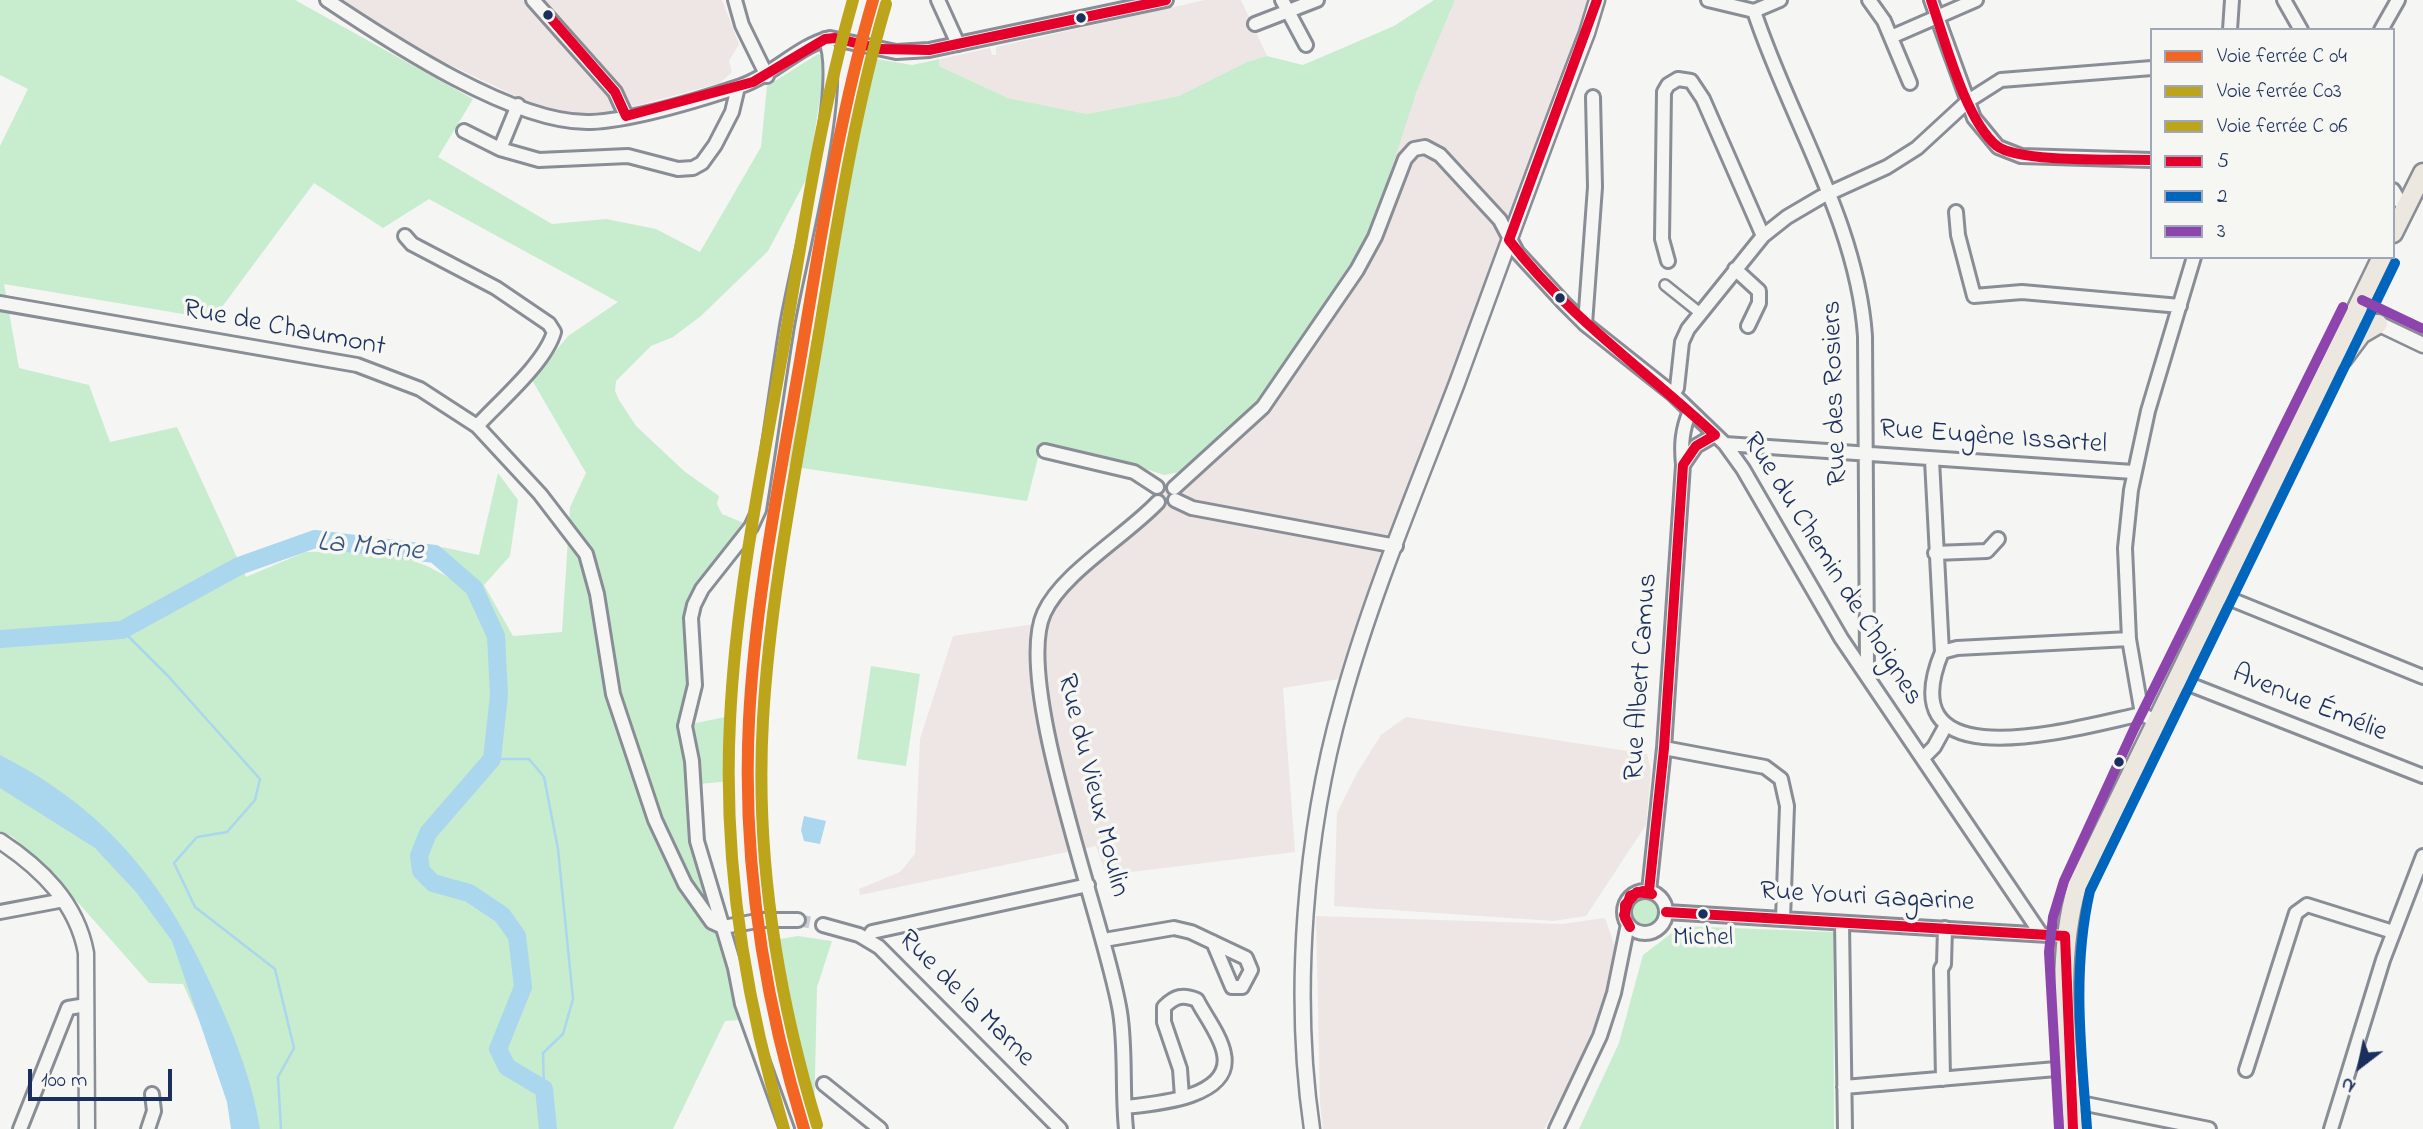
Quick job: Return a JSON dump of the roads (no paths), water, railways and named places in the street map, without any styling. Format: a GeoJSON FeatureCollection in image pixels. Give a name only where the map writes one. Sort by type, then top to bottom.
{"type":"FeatureCollection","features":[{"type":"Feature","properties":{"kind":"main road"},"geometry":{"type":"LineString","coordinates":[[2400,211],[2423,173]]}},
{"type":"Feature","properties":{"kind":"main road"},"geometry":{"type":"LineString","coordinates":[[2073,1129],[2068,1068],[2065,936],[2085,866],[2149,718],[2176,679],[2381,259]]}},
{"type":"Feature","properties":{"kind":"main road"},"geometry":{"type":"LineString","coordinates":[[2325,376],[2361,334],[2378,324]]}},
{"type":"Feature","properties":{"kind":"street"},"geometry":{"type":"LineString","coordinates":[[327,0],[400,46],[483,91],[551,118],[589,122],[626,116],[738,87],[767,76],[825,39],[843,39],[880,49],[908,52],[1166,0]]}},
{"type":"Feature","properties":{"kind":"street"},"geometry":{"type":"LineString","coordinates":[[533,0],[615,92],[626,116]]}},
{"type":"Feature","properties":{"kind":"street"},"geometry":{"type":"LineString","coordinates":[[735,0],[742,25],[767,76]]}},
{"type":"Feature","properties":{"kind":"street"},"geometry":{"type":"LineString","coordinates":[[938,0],[958,44]]}},
{"type":"Feature","properties":{"kind":"street"},"geometry":{"type":"LineString","coordinates":[[1255,24],[1285,6],[1317,0]]}},
{"type":"Feature","properties":{"kind":"street"},"geometry":{"type":"LineString","coordinates":[[1312,1129],[1306,1041],[1306,919],[1319,804],[1342,701],[1396,546],[1597,0]]}},
{"type":"Feature","properties":{"kind":"street"},"geometry":{"type":"LineString","coordinates":[[1708,0],[1754,11],[1780,0]]}},
{"type":"Feature","properties":{"kind":"street"},"geometry":{"type":"LineString","coordinates":[[1869,0],[1881,14],[1910,83]]}},
{"type":"Feature","properties":{"kind":"street"},"geometry":{"type":"LineString","coordinates":[[1931,0],[1968,101],[1983,133],[2006,151],[2021,156],[2150,160]]}},
{"type":"Feature","properties":{"kind":"street"},"geometry":{"type":"LineString","coordinates":[[1891,37],[1976,0]]}},
{"type":"Feature","properties":{"kind":"street"},"geometry":{"type":"LineString","coordinates":[[2230,28],[2232,0]]}},
{"type":"Feature","properties":{"kind":"street"},"geometry":{"type":"LineString","coordinates":[[2382,28],[2398,0]]}},
{"type":"Feature","properties":{"kind":"street"},"geometry":{"type":"LineString","coordinates":[[2287,1],[2300,28]]}},
{"type":"Feature","properties":{"kind":"street"},"geometry":{"type":"LineString","coordinates":[[1285,6],[1306,45]]}},
{"type":"Feature","properties":{"kind":"street","name":"Rue des Rosiers"},"geometry":{"type":"LineString","coordinates":[[1754,11],[1782,86],[1828,194],[1863,308],[1867,665],[1862,669]]}},
{"type":"Feature","properties":{"kind":"street"},"geometry":{"type":"LineString","coordinates":[[787,1129],[742,1004],[723,927],[697,841],[692,761],[685,726],[695,685],[691,618],[697,596],[751,527],[759,510],[787,324],[825,131],[832,67],[825,39]]}},
{"type":"Feature","properties":{"kind":"street"},"geometry":{"type":"LineString","coordinates":[[1673,394],[1678,388],[1682,342],[1700,313],[1763,236],[1801,207],[1887,167],[1917,148],[1968,101],[2008,78],[2150,68]]}},
{"type":"Feature","properties":{"kind":"street"},"geometry":{"type":"LineString","coordinates":[[1668,261],[1662,239],[1664,92],[1668,85],[1678,79],[1691,81],[1703,99],[1763,236]]}},
{"type":"Feature","properties":{"kind":"street"},"geometry":{"type":"LineString","coordinates":[[464,131],[500,149],[539,160],[628,156],[678,169],[693,168],[702,163],[715,145],[732,112],[738,87]]}},
{"type":"Feature","properties":{"kind":"street"},"geometry":{"type":"LineString","coordinates":[[1585,324],[1595,187],[1593,97]]}},
{"type":"Feature","properties":{"kind":"street"},"geometry":{"type":"LineString","coordinates":[[500,149],[517,106]]}},
{"type":"Feature","properties":{"kind":"street","name":"Rue du Chemin de Choignes"},"geometry":{"type":"LineString","coordinates":[[1175,494],[1263,407],[1357,270],[1375,237],[1405,159],[1414,149],[1425,147],[1440,155],[1500,220],[1509,240],[1585,324],[1673,394],[1720,439],[1743,469],[1862,669],[2041,934]]}},
{"type":"Feature","properties":{"kind":"street"},"geometry":{"type":"LineString","coordinates":[[2395,193],[2400,202],[2400,211]]}},
{"type":"Feature","properties":{"kind":"street"},"geometry":{"type":"LineString","coordinates":[[1956,212],[1958,235],[1974,296],[2022,292],[2180,306]]}},
{"type":"Feature","properties":{"kind":"street"},"geometry":{"type":"LineString","coordinates":[[405,236],[412,244],[496,288],[550,324],[554,332],[551,343],[535,363],[477,426]]}},
{"type":"Feature","properties":{"kind":"street"},"geometry":{"type":"LineString","coordinates":[[1932,460],[1942,652],[1931,683],[1931,702],[1945,727],[1959,734],[1985,738],[2031,736],[2149,718],[2129,639],[2125,548],[2133,472],[2193,259]]}},
{"type":"Feature","properties":{"kind":"street"},"geometry":{"type":"LineString","coordinates":[[1735,269],[1759,291],[1759,303],[1748,326]]}},
{"type":"Feature","properties":{"kind":"street"},"geometry":{"type":"LineString","coordinates":[[1665,285],[1700,313]]}},
{"type":"Feature","properties":{"kind":"street","name":"Rue de Chaumont"},"geometry":{"type":"LineString","coordinates":[[0,303],[357,365],[420,389],[477,426],[532,485],[586,554],[597,594],[613,694],[655,820],[685,884],[712,922],[723,927]]}},
{"type":"Feature","properties":{"kind":"street"},"geometry":{"type":"LineString","coordinates":[[2356,313],[2423,345]]}},
{"type":"Feature","properties":{"kind":"street","name":"Rue Albert Camus"},"geometry":{"type":"LineString","coordinates":[[1650,891],[1664,748],[1683,465],[1683,428],[1690,411]]}},
{"type":"Feature","properties":{"kind":"street"},"geometry":{"type":"LineString","coordinates":[[1683,465],[1696,446],[1720,439]]}},
{"type":"Feature","properties":{"kind":"street","name":"Rue Eugène Issartel"},"geometry":{"type":"LineString","coordinates":[[1720,439],[1866,455],[2133,472]]}},
{"type":"Feature","properties":{"kind":"street"},"geometry":{"type":"LineString","coordinates":[[1682,440],[1696,446]]}},
{"type":"Feature","properties":{"kind":"street"},"geometry":{"type":"LineString","coordinates":[[1045,451],[1134,472],[1157,487]]}},
{"type":"Feature","properties":{"kind":"street"},"geometry":{"type":"LineString","coordinates":[[1175,494],[1167,505],[1158,502],[1154,494],[1157,487],[1166,484],[1192,508],[1396,546]]}},
{"type":"Feature","properties":{"kind":"street","name":"Rue du Vieux Moulin"},"geometry":{"type":"LineString","coordinates":[[1126,1129],[1120,1014],[1104,940],[1057,772],[1040,690],[1036,643],[1039,625],[1057,592],[1158,502]]}},
{"type":"Feature","properties":{"kind":"street"},"geometry":{"type":"LineString","coordinates":[[1935,553],[1987,551],[1998,539]]}},
{"type":"Feature","properties":{"kind":"street"},"geometry":{"type":"LineString","coordinates":[[2218,594],[2423,677]]}},
{"type":"Feature","properties":{"kind":"street"},"geometry":{"type":"LineString","coordinates":[[1942,652],[1957,648],[2129,639]]}},
{"type":"Feature","properties":{"kind":"street","name":"Avenue Émélie"},"geometry":{"type":"LineString","coordinates":[[2176,679],[2423,776]]}},
{"type":"Feature","properties":{"kind":"street"},"geometry":{"type":"LineString","coordinates":[[1923,758],[1934,747],[1945,727]]}},
{"type":"Feature","properties":{"kind":"street"},"geometry":{"type":"LineString","coordinates":[[1664,748],[1765,767],[1781,779],[1787,806],[1783,919]]}},
{"type":"Feature","properties":{"kind":"street"},"geometry":{"type":"LineString","coordinates":[[0,841],[29,862],[64,900],[82,934],[86,1005],[87,1129]]}},
{"type":"Feature","properties":{"kind":"street"},"geometry":{"type":"LineString","coordinates":[[2331,1129],[2393,932],[2423,856]]}},
{"type":"Feature","properties":{"kind":"street"},"geometry":{"type":"LineString","coordinates":[[867,939],[872,932],[1088,885]]}},
{"type":"Feature","properties":{"kind":"street"},"geometry":{"type":"LineString","coordinates":[[1556,1129],[1600,1036],[1622,961],[1628,924],[1624,911],[1628,900],[1637,892],[1650,891],[1662,899],[1667,912],[1658,929],[1645,933],[1622,961]]}},
{"type":"Feature","properties":{"kind":"street"},"geometry":{"type":"LineString","coordinates":[[0,912],[64,900]]}},
{"type":"Feature","properties":{"kind":"street"},"geometry":{"type":"LineString","coordinates":[[2246,1070],[2296,913],[2307,905],[2393,932]]}},
{"type":"Feature","properties":{"kind":"street","name":"Rue Youri Gagarine"},"geometry":{"type":"LineString","coordinates":[[1667,912],[2065,936]]}},
{"type":"Feature","properties":{"kind":"street"},"geometry":{"type":"LineString","coordinates":[[723,927],[763,920],[798,920]]}},
{"type":"Feature","properties":{"kind":"street"},"geometry":{"type":"LineString","coordinates":[[1842,923],[1845,1129]]}},
{"type":"Feature","properties":{"kind":"street"},"geometry":{"type":"LineString","coordinates":[[1628,924],[1645,933]]}},
{"type":"Feature","properties":{"kind":"street","name":"Rue de la Marne"},"geometry":{"type":"LineString","coordinates":[[823,925],[867,939],[913,979],[995,1067],[1060,1129]]}},
{"type":"Feature","properties":{"kind":"street"},"geometry":{"type":"LineString","coordinates":[[1104,940],[1174,928],[1213,942]]}},
{"type":"Feature","properties":{"kind":"street"},"geometry":{"type":"LineString","coordinates":[[1942,1079],[1941,968],[1944,964],[1945,928]]}},
{"type":"Feature","properties":{"kind":"street"},"geometry":{"type":"LineString","coordinates":[[1125,1107],[1182,1097],[1211,1087],[1223,1074],[1224,1052],[1197,1000],[1186,996],[1173,998],[1164,1007],[1164,1022],[1180,1069],[1182,1097]]}},
{"type":"Feature","properties":{"kind":"street"},"geometry":{"type":"LineString","coordinates":[[20,1129],[68,1008],[86,1005]]}},
{"type":"Feature","properties":{"kind":"street"},"geometry":{"type":"LineString","coordinates":[[1844,1087],[2068,1068]]}},
{"type":"Feature","properties":{"kind":"street"},"geometry":{"type":"LineString","coordinates":[[824,1084],[880,1129]]}},
{"type":"Feature","properties":{"kind":"street"},"geometry":{"type":"LineString","coordinates":[[148,1129],[154,1111],[152,1094]]}},
{"type":"Feature","properties":{"kind":"street"},"geometry":{"type":"LineString","coordinates":[[2071,1101],[2208,1129]]}},
{"type":"Feature","properties":{"kind":"water"},"geometry":{"type":"Polygon","coordinates":[[[0,755],[40,777],[105,828],[157,889],[200,961],[226,1017],[249,1080],[260,1129],[231,1129],[227,1102],[172,941],[136,892],[95,848],[0,788],[0,755]]]}},
{"type":"Feature","properties":{"kind":"water"},"geometry":{"type":"Polygon","coordinates":[[[804,816],[826,821],[820,844],[804,841],[801,830],[804,816]]]}},
{"type":"Feature","properties":{"kind":"waterway","name":"La Marne"},"geometry":{"type":"LineString","coordinates":[[0,639],[122,630],[239,566],[315,539],[435,554],[474,588],[496,636],[499,695],[492,759],[428,833],[419,856],[421,871],[433,883],[469,893],[502,915],[517,936],[523,987],[498,1049],[507,1067],[544,1089],[548,1129]]}},
{"type":"Feature","properties":{"kind":"waterway","name":"La Marne"},"geometry":{"type":"LineString","coordinates":[[122,630],[168,676],[260,779],[255,800],[227,832],[197,837],[174,863],[195,907],[275,969],[294,1048],[278,1077],[281,1129]]}},
{"type":"Feature","properties":{"kind":"waterway"},"geometry":{"type":"LineString","coordinates":[[492,759],[529,759],[544,777],[558,849],[573,999],[563,1034],[543,1053],[544,1089]]}},
{"type":"Feature","properties":{"kind":"tunnel"},"geometry":{"type":"LineString","coordinates":[[798,920],[823,925]]}},
{"type":"Feature","properties":{"kind":"rail line","name":"C03"},"geometry":{"type":"LineString","coordinates":[[817,1125],[791,1025],[772,924],[762,822],[763,719],[783,543],[836,231],[853,139],[886,4]]}},
{"type":"Feature","properties":{"kind":"place","name":"Michel"},"geometry":{"type":"Point","coordinates":[1703,914]}}]}
